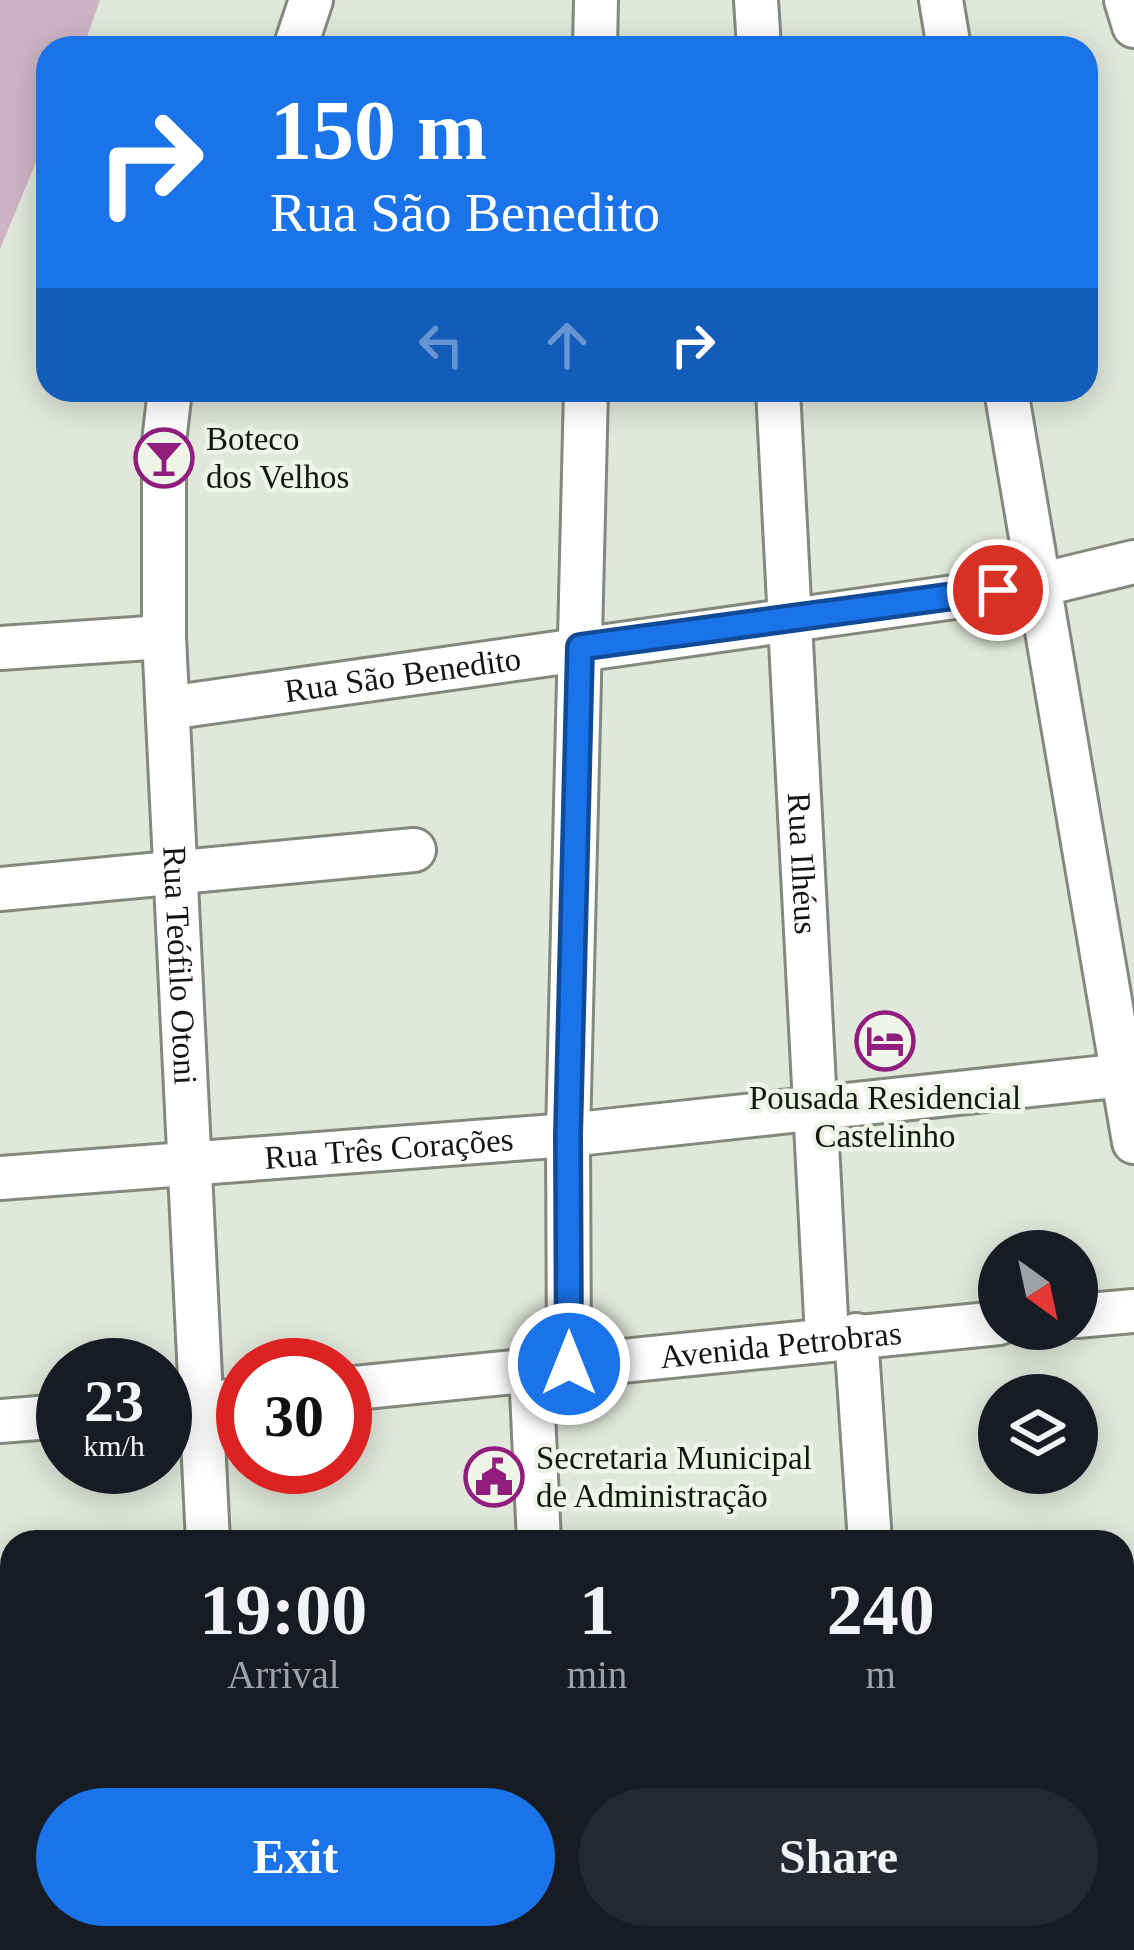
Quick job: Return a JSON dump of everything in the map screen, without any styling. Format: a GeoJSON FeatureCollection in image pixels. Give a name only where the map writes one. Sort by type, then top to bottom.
{"type":"FeatureCollection","features":[{"type":"Feature","properties":{"kind":"street"},"geometry":{"type":"LineString","coordinates":[[299,36],[311,0]]}},
{"type":"Feature","properties":{"kind":"street"},"geometry":{"type":"LineString","coordinates":[[595,36],[596,0]]}},
{"type":"Feature","properties":{"kind":"street"},"geometry":{"type":"LineString","coordinates":[[756,0],[758,36]]}},
{"type":"Feature","properties":{"kind":"street"},"geometry":{"type":"LineString","coordinates":[[941,0],[947,36]]}},
{"type":"Feature","properties":{"kind":"street"},"geometry":{"type":"LineString","coordinates":[[1126,0],[1134,26]]}},
{"type":"Feature","properties":{"kind":"street","name":"Rua Teófilo Otoni"},"geometry":{"type":"LineString","coordinates":[[169,402],[164,442],[164,637],[208,1530]]}},
{"type":"Feature","properties":{"kind":"street"},"geometry":{"type":"LineString","coordinates":[[540,1530],[568,1135],[586,402]]}},
{"type":"Feature","properties":{"kind":"street","name":"Rua Ilhéus"},"geometry":{"type":"LineString","coordinates":[[779,402],[816,1110],[868,1530]]}},
{"type":"Feature","properties":{"kind":"street"},"geometry":{"type":"LineString","coordinates":[[1008,402],[1130,1075],[1134,1142]]}},
{"type":"Feature","properties":{"kind":"street","name":"Rua São Benedito"},"geometry":{"type":"LineString","coordinates":[[169,708],[1039,585],[1134,562]]}},
{"type":"Feature","properties":{"kind":"street"},"geometry":{"type":"LineString","coordinates":[[0,648],[164,637]]}},
{"type":"Feature","properties":{"kind":"street"},"geometry":{"type":"LineString","coordinates":[[0,890],[415,850]]}},
{"type":"Feature","properties":{"kind":"street","name":"Rua Três Corações"},"geometry":{"type":"LineString","coordinates":[[0,1178],[568,1135],[1130,1075]]}},
{"type":"Feature","properties":{"kind":"street"},"geometry":{"type":"LineString","coordinates":[[1098,1314],[1134,1311]]}},
{"type":"Feature","properties":{"kind":"street","name":"Avenida Petrobras"},"geometry":{"type":"LineString","coordinates":[[372,1386],[978,1324]]}},
{"type":"Feature","properties":{"kind":"street"},"geometry":{"type":"LineString","coordinates":[[0,1421],[36,1418]]}},
{"type":"Feature","properties":{"kind":"shaded area"},"geometry":{"type":"Polygon","coordinates":[[[0,0],[100,0],[87,36],[36,36],[36,162],[0,249],[0,0]]]}},
{"type":"Feature","properties":{"kind":"place","name":"Boteco dos Velhos"},"geometry":{"type":"Point","coordinates":[164,458]}},
{"type":"Feature","properties":{"kind":"place","name":"Pousada Residencial Castelinho"},"geometry":{"type":"Point","coordinates":[885,1041]}},
{"type":"Feature","properties":{"kind":"place","name":"Secretaria Municipal de Administração"},"geometry":{"type":"Point","coordinates":[494,1477]}},
{"type":"Feature","properties":{"kind":"route"},"geometry":{"type":"LineString","coordinates":[[569,1364],[568,1135],[580,647],[998,590]]}}]}
